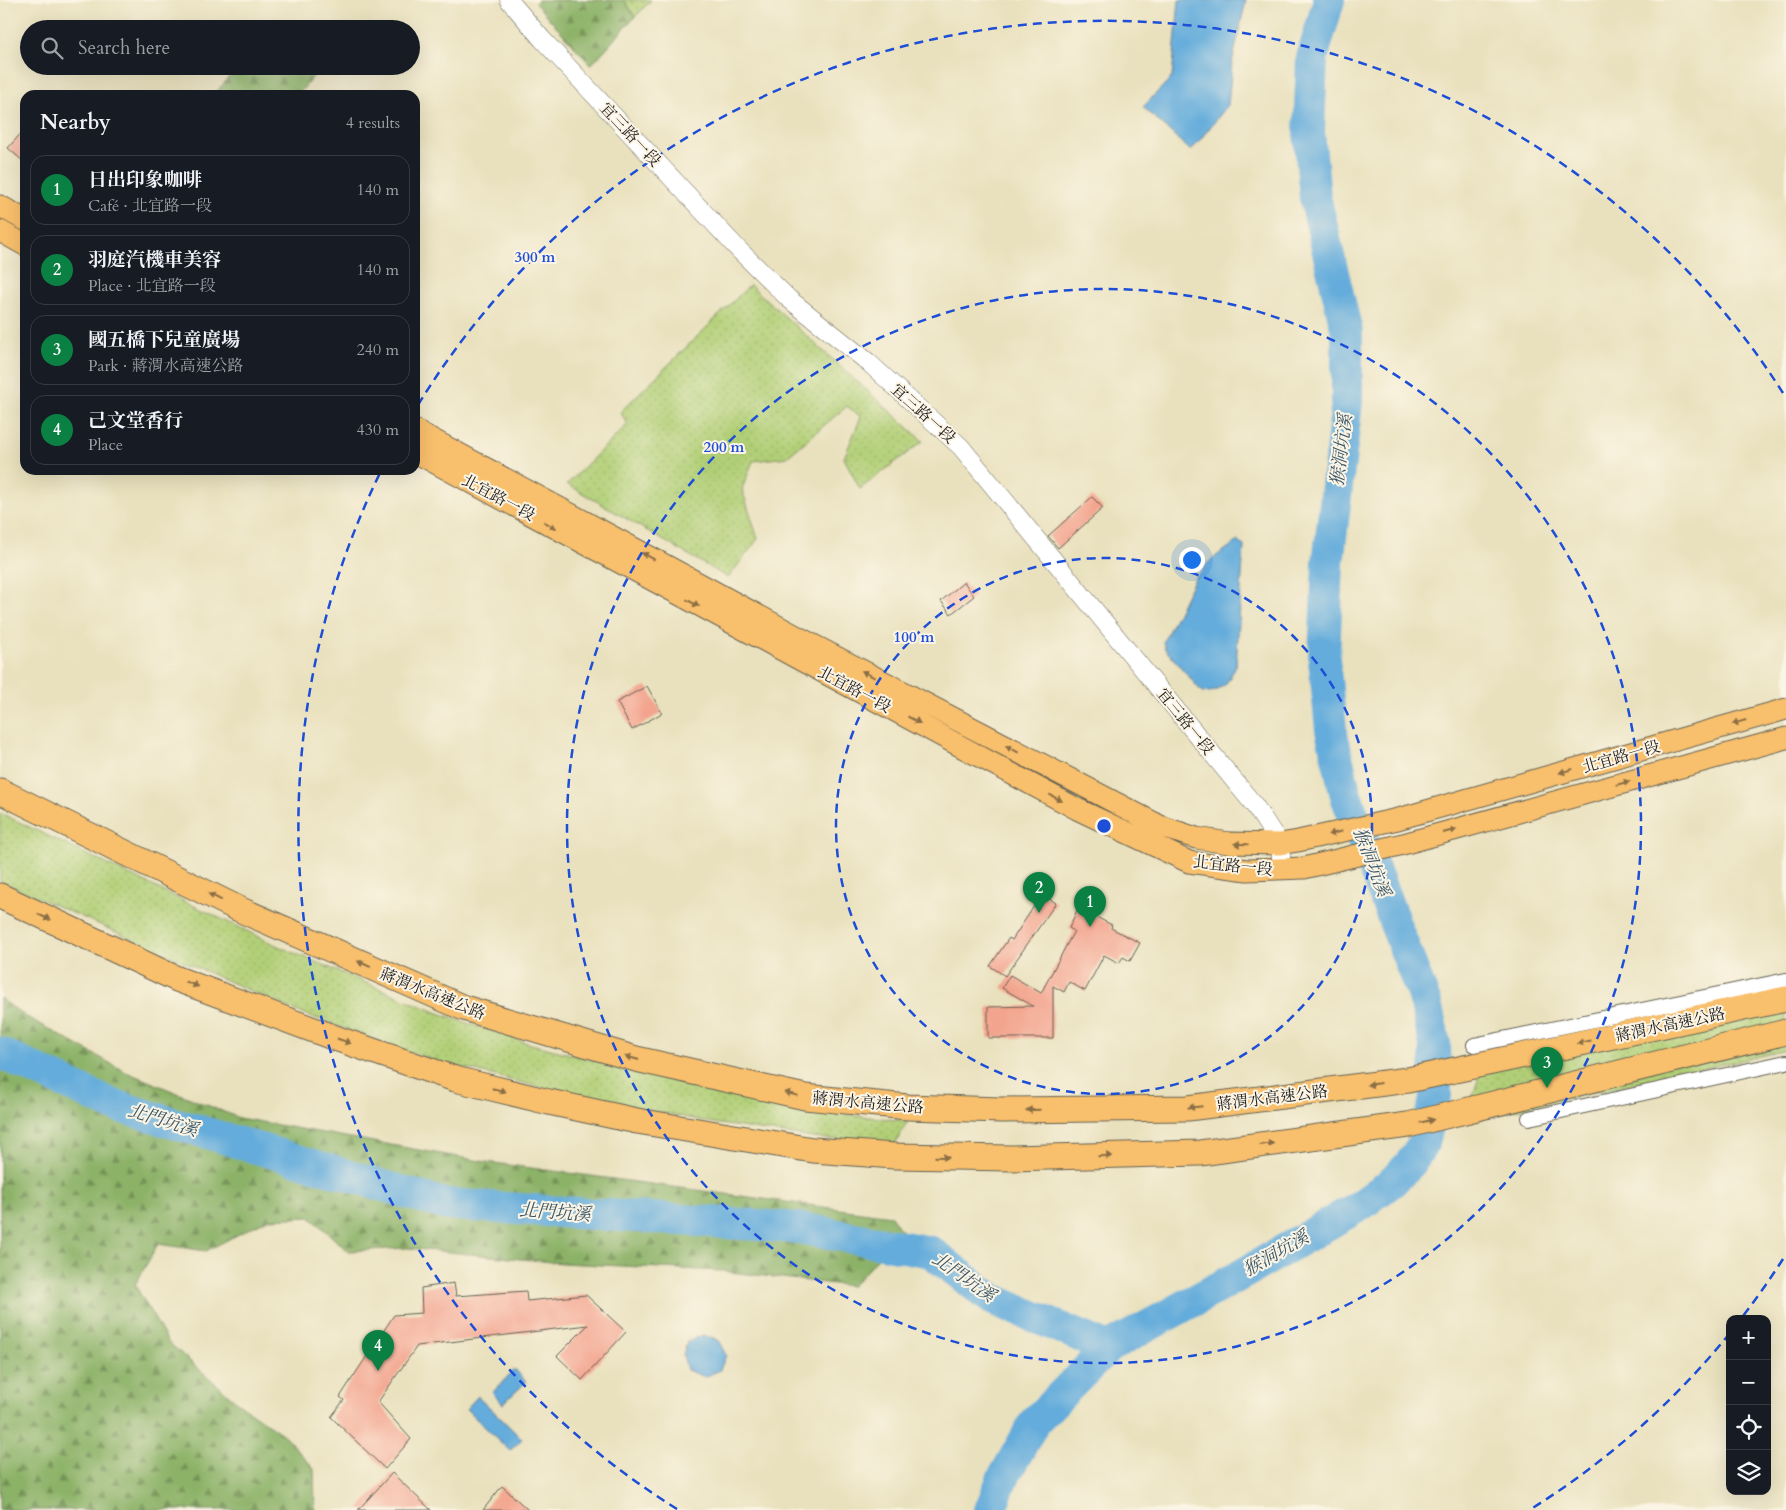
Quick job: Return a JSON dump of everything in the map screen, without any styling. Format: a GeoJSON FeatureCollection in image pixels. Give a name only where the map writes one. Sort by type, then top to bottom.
{"type":"FeatureCollection","features":[{"type":"Feature","properties":{"kind":"highway","name":"蔣渭水高速公路"},"geometry":{"type":"LineString","coordinates":[[0,791],[242,910],[464,1008],[636,1059],[805,1097],[908,1107],[1001,1110],[1188,1108],[1408,1080],[1786,999]]}},
{"type":"Feature","properties":{"kind":"highway"},"geometry":{"type":"LineString","coordinates":[[0,896],[177,979],[338,1039],[455,1079],[637,1121],[814,1150],[894,1156],[1011,1158],[1200,1153],[1408,1125],[1786,1032]]}},
{"type":"Feature","properties":{"kind":"main road"},"geometry":{"type":"LineString","coordinates":[[0,206],[20,217]]}},
{"type":"Feature","properties":{"kind":"main road"},"geometry":{"type":"LineString","coordinates":[[0,231],[20,242]]}},
{"type":"Feature","properties":{"kind":"main road","name":"北宜路一段"},"geometry":{"type":"LineString","coordinates":[[420,433],[798,637],[1160,826],[1196,838],[1221,842],[1280,844],[1307,840],[1398,819],[1786,709]]}},
{"type":"Feature","properties":{"kind":"main road","name":"北宜路一段"},"geometry":{"type":"LineString","coordinates":[[420,455],[1077,810],[1189,862],[1247,870],[1282,870],[1312,866],[1403,844],[1786,738]]}},
{"type":"Feature","properties":{"kind":"street","name":"宜三路一段"},"geometry":{"type":"LineString","coordinates":[[510,0],[542,39],[738,249],[789,299],[868,362],[962,447],[1255,806],[1280,844],[1282,870]]}},
{"type":"Feature","properties":{"kind":"street"},"geometry":{"type":"LineString","coordinates":[[1474,1045],[1786,980]]}},
{"type":"Feature","properties":{"kind":"street"},"geometry":{"type":"LineString","coordinates":[[1529,1118],[1786,1062]]}},
{"type":"Feature","properties":{"kind":"green space"},"geometry":{"type":"Polygon","coordinates":[[[538,0],[624,0],[635,17],[591,65],[535,3],[538,0]]]}},
{"type":"Feature","properties":{"kind":"green space"},"geometry":{"type":"Polygon","coordinates":[[[624,0],[651,0],[635,17],[624,0]]]}},
{"type":"Feature","properties":{"kind":"green space"},"geometry":{"type":"Polygon","coordinates":[[[231,75],[315,75],[302,90],[218,90],[231,75]]]}},
{"type":"Feature","properties":{"kind":"green space"},"geometry":{"type":"Polygon","coordinates":[[[750,285],[923,441],[860,489],[844,458],[861,417],[847,406],[787,457],[753,461],[742,489],[758,539],[728,578],[567,484],[628,424],[620,412],[750,285]]]}},
{"type":"Feature","properties":{"kind":"green space"},"geometry":{"type":"Polygon","coordinates":[[[0,813],[280,947],[438,1013],[527,1043],[687,1084],[800,1110],[908,1121],[895,1144],[814,1138],[713,1123],[559,1092],[432,1060],[296,1011],[0,881],[0,813]]]}},
{"type":"Feature","properties":{"kind":"green space"},"geometry":{"type":"Polygon","coordinates":[[[1786,991],[1786,1050],[1464,1122],[1487,1054],[1786,991]]]}},
{"type":"Feature","properties":{"kind":"green space"},"geometry":{"type":"Polygon","coordinates":[[[0,998],[25,1016],[126,1072],[239,1118],[486,1162],[891,1216],[902,1232],[852,1286],[721,1271],[562,1263],[407,1248],[348,1251],[310,1217],[268,1219],[206,1251],[158,1244],[135,1285],[168,1342],[238,1403],[285,1436],[314,1469],[315,1508],[317,1510],[0,1510],[0,998]]]}},
{"type":"Feature","properties":{"kind":"water"},"geometry":{"type":"Polygon","coordinates":[[[1179,0],[1246,0],[1232,63],[1228,105],[1191,151],[1143,107],[1172,77],[1179,0]]]}},
{"type":"Feature","properties":{"kind":"water"},"geometry":{"type":"Polygon","coordinates":[[[1238,541],[1244,546],[1236,666],[1226,684],[1215,691],[1203,693],[1165,649],[1163,642],[1195,578],[1212,559],[1238,541]]]}},
{"type":"Feature","properties":{"kind":"water"},"geometry":{"type":"Polygon","coordinates":[[[703,1335],[718,1340],[726,1355],[720,1370],[705,1377],[687,1370],[683,1355],[687,1342],[703,1335]]]}},
{"type":"Feature","properties":{"kind":"water"},"geometry":{"type":"Polygon","coordinates":[[[515,1369],[526,1382],[503,1404],[492,1393],[515,1369]]]}},
{"type":"Feature","properties":{"kind":"water"},"geometry":{"type":"Polygon","coordinates":[[[478,1396],[522,1439],[510,1451],[466,1409],[478,1396]]]}},
{"type":"Feature","properties":{"kind":"building"},"geometry":{"type":"Polygon","coordinates":[[[20,135],[20,159],[8,148],[20,135]]]}},
{"type":"Feature","properties":{"kind":"building"},"geometry":{"type":"Polygon","coordinates":[[[1092,497],[1103,508],[1058,548],[1048,536],[1092,497]]]}},
{"type":"Feature","properties":{"kind":"building"},"geometry":{"type":"Polygon","coordinates":[[[964,582],[974,596],[951,614],[941,601],[964,582]]]}},
{"type":"Feature","properties":{"kind":"building"},"geometry":{"type":"Polygon","coordinates":[[[647,686],[662,713],[632,730],[617,702],[647,686]]]}},
{"type":"Feature","properties":{"kind":"building"},"geometry":{"type":"Polygon","coordinates":[[[1042,894],[1056,903],[1005,976],[990,966],[1009,938],[1012,940],[1042,894]]]}},
{"type":"Feature","properties":{"kind":"building"},"geometry":{"type":"Polygon","coordinates":[[[1078,908],[1112,925],[1111,928],[1140,943],[1130,961],[1123,957],[1119,963],[1104,955],[1085,991],[1069,982],[1064,992],[1053,986],[1053,1038],[988,1038],[988,1007],[1033,1006],[1002,988],[1010,975],[1041,993],[1074,931],[1069,928],[1078,908]]]}},
{"type":"Feature","properties":{"kind":"building"},"geometry":{"type":"Polygon","coordinates":[[[454,1283],[456,1296],[526,1291],[527,1301],[586,1295],[626,1332],[582,1380],[557,1356],[588,1325],[417,1346],[378,1402],[411,1439],[385,1469],[331,1417],[344,1400],[340,1397],[394,1315],[422,1313],[421,1288],[454,1283]]]}},
{"type":"Feature","properties":{"kind":"building"},"geometry":{"type":"Polygon","coordinates":[[[392,1473],[431,1510],[358,1510],[392,1473]]]}},
{"type":"Feature","properties":{"kind":"building"},"geometry":{"type":"Polygon","coordinates":[[[502,1486],[528,1510],[483,1510],[502,1486]]]}},
{"type":"Feature","properties":{"kind":"waterway","name":"猴洞坑溪"},"geometry":{"type":"LineString","coordinates":[[990,1510],[1002,1480],[1035,1421],[1108,1348],[1248,1271],[1361,1205],[1392,1182],[1410,1164],[1424,1142],[1436,1096],[1435,1044],[1426,1004],[1346,796],[1331,730],[1324,659],[1328,563],[1347,402],[1347,332],[1315,197],[1309,132],[1312,58],[1329,0]]}},
{"type":"Feature","properties":{"kind":"waterway","name":"北門坑溪"},"geometry":{"type":"LineString","coordinates":[[0,1053],[113,1105],[444,1204],[799,1228],[931,1252],[992,1299],[1108,1348]]}},
{"type":"Feature","properties":{"kind":"place","name":"羽庭汽機車美容"},"geometry":{"type":"Point","coordinates":[1039,913]}},
{"type":"Feature","properties":{"kind":"place","name":"日出印象咖啡"},"geometry":{"type":"Point","coordinates":[1090,927]}},
{"type":"Feature","properties":{"kind":"place","name":"國五橋下兒童廣場"},"geometry":{"type":"Point","coordinates":[1547,1088]}},
{"type":"Feature","properties":{"kind":"place","name":"己文堂香行"},"geometry":{"type":"Point","coordinates":[378,1371]}}]}
